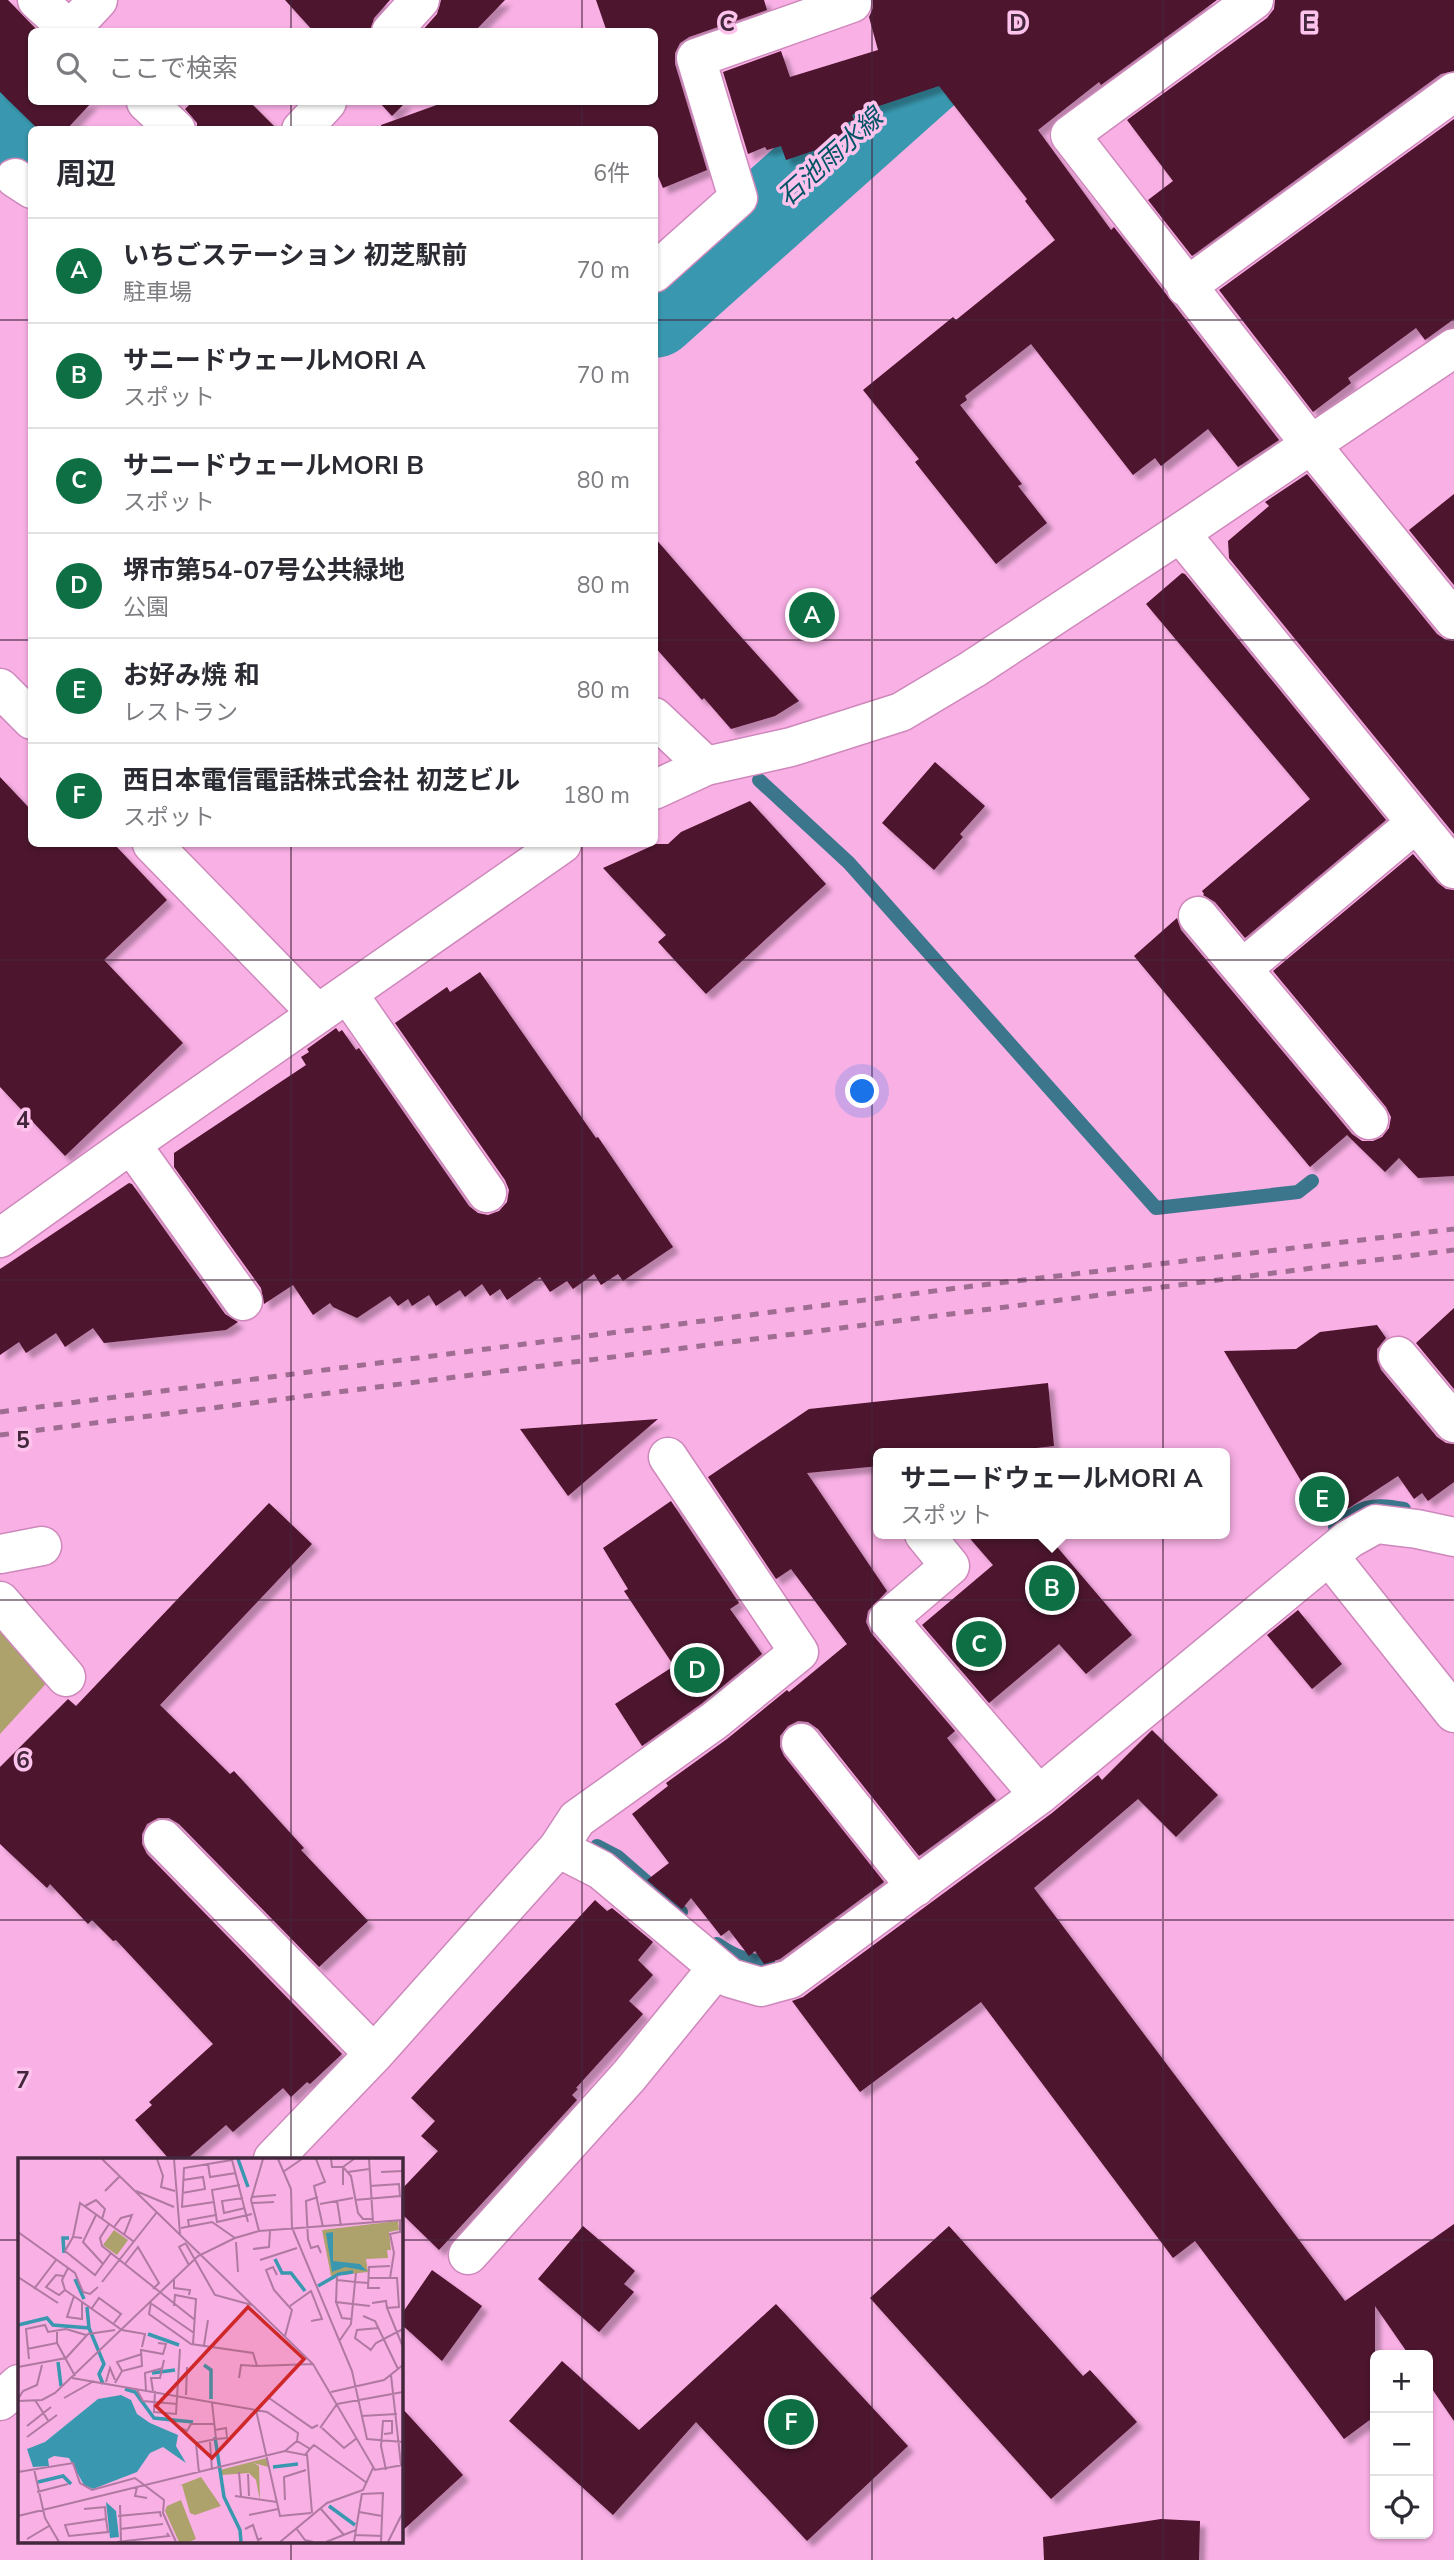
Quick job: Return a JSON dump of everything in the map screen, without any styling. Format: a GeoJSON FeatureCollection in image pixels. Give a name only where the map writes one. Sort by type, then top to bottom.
{"type":"FeatureCollection","features":[{"type":"Feature","properties":{"kind":"street"},"geometry":{"type":"LineString","coordinates":[[37,0],[68,28]]}},
{"type":"Feature","properties":{"kind":"street"},"geometry":{"type":"LineString","coordinates":[[74,28],[97,0]]}},
{"type":"Feature","properties":{"kind":"street"},"geometry":{"type":"LineString","coordinates":[[395,28],[420,0]]}},
{"type":"Feature","properties":{"kind":"street"},"geometry":{"type":"LineString","coordinates":[[1254,0],[1070,135],[1186,287],[1454,620]]}},
{"type":"Feature","properties":{"kind":"street"},"geometry":{"type":"LineString","coordinates":[[658,269],[738,198],[696,58],[852,3]]}},
{"type":"Feature","properties":{"kind":"street"},"geometry":{"type":"LineString","coordinates":[[1186,287],[1454,92]]}},
{"type":"Feature","properties":{"kind":"street"},"geometry":{"type":"LineString","coordinates":[[149,105],[172,126]]}},
{"type":"Feature","properties":{"kind":"street"},"geometry":{"type":"LineString","coordinates":[[305,126],[324,105]]}},
{"type":"Feature","properties":{"kind":"street"},"geometry":{"type":"LineString","coordinates":[[658,788],[706,766],[791,747],[901,712],[973,669],[1180,533],[1454,348]]}},
{"type":"Feature","properties":{"kind":"street"},"geometry":{"type":"LineString","coordinates":[[1180,533],[1454,869]]}},
{"type":"Feature","properties":{"kind":"street"},"geometry":{"type":"LineString","coordinates":[[0,688],[28,716]]}},
{"type":"Feature","properties":{"kind":"street"},"geometry":{"type":"LineString","coordinates":[[658,721],[706,766]]}},
{"type":"Feature","properties":{"kind":"street"},"geometry":{"type":"LineString","coordinates":[[1243,968],[1416,822]]}},
{"type":"Feature","properties":{"kind":"street"},"geometry":{"type":"LineString","coordinates":[[155,847],[333,1004],[487,1193]]}},
{"type":"Feature","properties":{"kind":"street"},"geometry":{"type":"LineString","coordinates":[[2,1235],[558,847]]}},
{"type":"Feature","properties":{"kind":"street"},"geometry":{"type":"LineString","coordinates":[[1198,916],[1369,1120]]}},
{"type":"Feature","properties":{"kind":"street"},"geometry":{"type":"LineString","coordinates":[[131,1144],[243,1301]]}},
{"type":"Feature","properties":{"kind":"street"},"geometry":{"type":"LineString","coordinates":[[1398,1356],[1454,1423]]}},
{"type":"Feature","properties":{"kind":"street"},"geometry":{"type":"LineString","coordinates":[[274,2158],[374,2054],[558,1849],[577,1819],[714,1721],[799,1652],[668,1457]]}},
{"type":"Feature","properties":{"kind":"street"},"geometry":{"type":"LineString","coordinates":[[558,1849],[601,1870],[730,1978],[761,1987],[790,1979],[1039,1795],[1349,1539],[1376,1524],[1454,1537]]}},
{"type":"Feature","properties":{"kind":"street"},"geometry":{"type":"LineString","coordinates":[[928,1539],[950,1566],[888,1619],[1039,1795]]}},
{"type":"Feature","properties":{"kind":"street"},"geometry":{"type":"LineString","coordinates":[[0,1554],[42,1546]]}},
{"type":"Feature","properties":{"kind":"street"},"geometry":{"type":"LineString","coordinates":[[1329,1556],[1454,1713]]}},
{"type":"Feature","properties":{"kind":"street"},"geometry":{"type":"LineString","coordinates":[[0,1601],[66,1677]]}},
{"type":"Feature","properties":{"kind":"street"},"geometry":{"type":"LineString","coordinates":[[801,1743],[916,1887]]}},
{"type":"Feature","properties":{"kind":"street"},"geometry":{"type":"LineString","coordinates":[[163,1839],[374,2054]]}},
{"type":"Feature","properties":{"kind":"street"},"geometry":{"type":"LineString","coordinates":[[468,2255],[629,2076],[717,1968]]}},
{"type":"Feature","properties":{"kind":"street"},"geometry":{"type":"LineString","coordinates":[[0,2401],[18,2385]]}},
{"type":"Feature","properties":{"kind":"shaded area"},"geometry":{"type":"Polygon","coordinates":[[[0,1616],[53,1676],[0,1734],[0,1616]]]}},
{"type":"Feature","properties":{"kind":"building"},"geometry":{"type":"Polygon","coordinates":[[[0,0],[8,0],[35,28],[28,28],[28,105],[89,105],[70,126],[35,126],[0,92],[0,0]]]}},
{"type":"Feature","properties":{"kind":"building"},"geometry":{"type":"Polygon","coordinates":[[[285,0],[390,0],[374,18],[371,28],[310,28],[285,0]]]}},
{"type":"Feature","properties":{"kind":"building"},"geometry":{"type":"Polygon","coordinates":[[[441,0],[505,0],[478,28],[425,28],[437,14],[441,0]]]}},
{"type":"Feature","properties":{"kind":"building"},"geometry":{"type":"Polygon","coordinates":[[[596,0],[764,0],[767,10],[689,37],[680,43],[675,53],[675,64],[707,170],[663,188],[658,176],[658,126],[381,126],[437,105],[658,105],[658,28],[606,28],[596,0]]]}},
{"type":"Feature","properties":{"kind":"building"},"geometry":{"type":"Polygon","coordinates":[[[873,0],[1217,0],[1101,85],[1099,82],[1038,130],[1111,230],[1114,227],[1279,440],[1238,467],[1208,429],[1161,466],[1155,458],[1133,475],[1031,344],[965,396],[967,400],[960,405],[1022,484],[1018,486],[1047,523],[996,564],[915,462],[919,459],[863,390],[953,317],[956,320],[1055,240],[1025,201],[1027,199],[939,86],[852,115],[854,120],[846,123],[849,132],[829,139],[831,145],[786,160],[781,146],[767,150],[765,147],[748,154],[723,72],[781,51],[790,77],[878,50],[869,17],[873,0]]]}},
{"type":"Feature","properties":{"kind":"building"},"geometry":{"type":"Polygon","coordinates":[[[1275,0],[1454,0],[1454,71],[1441,74],[1192,256],[1148,200],[1173,181],[1127,120],[1267,18],[1274,9],[1275,0]]]}},
{"type":"Feature","properties":{"kind":"building"},"geometry":{"type":"Polygon","coordinates":[[[189,105],[253,105],[274,126],[197,126],[185,109],[189,105]]]}},
{"type":"Feature","properties":{"kind":"building"},"geometry":{"type":"Polygon","coordinates":[[[382,105],[403,105],[392,116],[382,105]]]}},
{"type":"Feature","properties":{"kind":"building"},"geometry":{"type":"Polygon","coordinates":[[[1454,119],[1454,319],[1425,340],[1416,328],[1348,378],[1351,383],[1313,412],[1219,290],[1454,119]]]}},
{"type":"Feature","properties":{"kind":"building"},"geometry":{"type":"Polygon","coordinates":[[[1307,474],[1437,634],[1446,640],[1454,641],[1454,834],[1229,558],[1228,541],[1269,506],[1265,502],[1307,474]]]}},
{"type":"Feature","properties":{"kind":"building"},"geometry":{"type":"Polygon","coordinates":[[[1454,494],[1454,585],[1409,530],[1454,494]]]}},
{"type":"Feature","properties":{"kind":"building"},"geometry":{"type":"Polygon","coordinates":[[[658,542],[799,701],[775,716],[731,729],[704,698],[702,700],[658,650],[658,542]]]}},
{"type":"Feature","properties":{"kind":"building"},"geometry":{"type":"Polygon","coordinates":[[[1182,573],[1386,820],[1245,938],[1215,902],[1203,895],[1202,891],[1310,799],[1146,604],[1182,573]]]}},
{"type":"Feature","properties":{"kind":"building"},"geometry":{"type":"Polygon","coordinates":[[[935,762],[985,806],[960,834],[963,837],[934,870],[882,823],[935,762]]]}},
{"type":"Feature","properties":{"kind":"building"},"geometry":{"type":"Polygon","coordinates":[[[0,777],[28,807],[28,847],[117,847],[167,900],[104,960],[183,1043],[65,1156],[0,1087],[0,777]]]}},
{"type":"Feature","properties":{"kind":"building"},"geometry":{"type":"Polygon","coordinates":[[[750,801],[826,884],[706,994],[658,942],[666,935],[603,868],[649,847],[668,844],[681,832],[750,801]]]}},
{"type":"Feature","properties":{"kind":"building"},"geometry":{"type":"Polygon","coordinates":[[[1413,854],[1438,883],[1446,889],[1454,890],[1454,1176],[1418,1178],[1399,1158],[1385,1172],[1347,1135],[1310,1167],[1134,956],[1177,918],[1181,930],[1352,1134],[1362,1141],[1373,1141],[1382,1137],[1389,1128],[1391,1117],[1386,1107],[1273,971],[1413,854]]]}},
{"type":"Feature","properties":{"kind":"building"},"geometry":{"type":"Polygon","coordinates":[[[480,972],[673,1247],[623,1281],[618,1274],[601,1285],[594,1274],[573,1289],[567,1281],[550,1292],[540,1277],[507,1300],[500,1289],[490,1296],[482,1284],[465,1297],[460,1290],[436,1306],[429,1295],[412,1306],[408,1299],[398,1306],[390,1296],[357,1318],[330,1303],[313,1315],[293,1285],[264,1304],[261,1288],[174,1167],[174,1153],[306,1065],[301,1057],[309,1052],[307,1049],[336,1028],[339,1032],[342,1030],[356,1050],[359,1048],[469,1206],[478,1213],[488,1215],[499,1211],[507,1202],[509,1190],[505,1180],[395,1023],[447,987],[450,992],[480,972]]]}},
{"type":"Feature","properties":{"kind":"building"},"geometry":{"type":"Polygon","coordinates":[[[129,1183],[225,1314],[238,1322],[226,1330],[104,1343],[93,1328],[65,1347],[56,1333],[26,1353],[19,1342],[0,1355],[0,1269],[129,1183]]]}},
{"type":"Feature","properties":{"kind":"building"},"geometry":{"type":"Polygon","coordinates":[[[1454,1308],[1454,1389],[1416,1343],[1454,1308]]]}},
{"type":"Feature","properties":{"kind":"building"},"geometry":{"type":"Polygon","coordinates":[[[1377,1325],[1386,1338],[1377,1349],[1381,1370],[1437,1437],[1446,1443],[1454,1444],[1454,1482],[1428,1501],[1422,1493],[1414,1499],[1398,1476],[1326,1523],[1224,1351],[1296,1349],[1320,1332],[1377,1325]]]}},
{"type":"Feature","properties":{"kind":"building"},"geometry":{"type":"Polygon","coordinates":[[[1048,1383],[1054,1446],[873,1448],[873,1467],[807,1473],[887,1591],[868,1611],[866,1622],[871,1633],[955,1731],[947,1738],[996,1800],[919,1856],[818,1729],[808,1722],[798,1721],[788,1726],[780,1736],[780,1747],[784,1756],[884,1882],[780,1959],[764,1964],[755,1951],[749,1956],[729,1930],[721,1936],[691,1898],[682,1909],[647,1880],[669,1863],[632,1814],[668,1786],[666,1783],[727,1739],[787,1690],[789,1692],[847,1644],[791,1569],[776,1579],[708,1477],[809,1409],[1048,1383]]]}},
{"type":"Feature","properties":{"kind":"building"},"geometry":{"type":"Polygon","coordinates":[[[658,1419],[568,1496],[520,1429],[658,1419]]]}},
{"type":"Feature","properties":{"kind":"building"},"geometry":{"type":"Polygon","coordinates":[[[671,1501],[739,1603],[730,1609],[762,1654],[701,1704],[642,1746],[615,1704],[674,1666],[624,1591],[628,1589],[603,1548],[671,1501]]]}},
{"type":"Feature","properties":{"kind":"building"},"geometry":{"type":"Polygon","coordinates":[[[269,1503],[312,1544],[160,1705],[230,1774],[234,1771],[304,1848],[301,1850],[368,1921],[319,1967],[179,1824],[169,1818],[158,1818],[147,1824],[142,1834],[142,1844],[147,1854],[342,2054],[310,2084],[307,2082],[291,2097],[283,2088],[233,2132],[226,2125],[188,2158],[168,2158],[135,2120],[152,2105],[149,2102],[213,2044],[116,1940],[113,1941],[92,1920],[88,1924],[50,1884],[47,1888],[0,1844],[0,1767],[68,1699],[76,1706],[269,1503]]]}},
{"type":"Feature","properties":{"kind":"building"},"geometry":{"type":"Polygon","coordinates":[[[970,1539],[1050,1539],[1132,1635],[1086,1674],[1059,1644],[989,1703],[922,1625],[993,1565],[970,1539]]]}},
{"type":"Feature","properties":{"kind":"building"},"geometry":{"type":"Polygon","coordinates":[[[1298,1610],[1342,1664],[1312,1689],[1267,1635],[1298,1610]]]}},
{"type":"Feature","properties":{"kind":"building"},"geometry":{"type":"Polygon","coordinates":[[[1152,1730],[1218,1795],[1176,1837],[1138,1799],[1034,1888],[1345,2301],[1454,2224],[1454,2421],[1433,2390],[1433,2350],[1406,2350],[1375,2306],[1375,2350],[1370,2350],[1370,2420],[1344,2439],[1195,2241],[1173,2258],[981,2002],[860,2092],[792,2001],[803,1997],[929,1904],[1052,1813],[1098,1775],[1102,1780],[1152,1730]]]}},
{"type":"Feature","properties":{"kind":"building"},"geometry":{"type":"Polygon","coordinates":[[[595,1900],[607,1911],[612,1908],[653,1942],[638,1960],[653,1975],[629,2001],[643,2014],[576,2088],[578,2089],[572,2095],[577,2100],[439,2250],[402,2214],[402,2189],[438,2151],[421,2136],[435,2121],[411,2098],[595,1900]]]}},
{"type":"Feature","properties":{"kind":"building"},"geometry":{"type":"Polygon","coordinates":[[[583,2226],[635,2271],[624,2284],[634,2292],[599,2332],[538,2279],[583,2226]]]}},
{"type":"Feature","properties":{"kind":"building"},"geometry":{"type":"Polygon","coordinates":[[[949,2226],[1083,2376],[1090,2370],[1137,2422],[1051,2499],[870,2298],[949,2226]]]}},
{"type":"Feature","properties":{"kind":"building"},"geometry":{"type":"Polygon","coordinates":[[[432,2270],[482,2306],[442,2361],[402,2325],[402,2314],[432,2270]]]}},
{"type":"Feature","properties":{"kind":"building"},"geometry":{"type":"Polygon","coordinates":[[[776,2304],[908,2446],[807,2541],[696,2422],[613,2515],[509,2421],[562,2361],[639,2430],[776,2304]]]}},
{"type":"Feature","properties":{"kind":"building"},"geometry":{"type":"Polygon","coordinates":[[[402,2408],[463,2475],[402,2531],[402,2408]]]}},
{"type":"Feature","properties":{"kind":"building"},"geometry":{"type":"Polygon","coordinates":[[[1161,2519],[1200,2521],[1199,2560],[1044,2560],[1043,2537],[1161,2519]]]}},
{"type":"Feature","properties":{"kind":"waterway","name":"石池雨水線"},"geometry":{"type":"LineString","coordinates":[[658,310],[1006,0]]}},
{"type":"Feature","properties":{"kind":"waterway","name":"石池雨水線"},"geometry":{"type":"LineString","coordinates":[[0,133],[28,153]]}},
{"type":"Feature","properties":{"kind":"waterway"},"geometry":{"type":"LineString","coordinates":[[759,780],[849,863],[1156,1208],[1298,1192],[1312,1181]]}},
{"type":"Feature","properties":{"kind":"waterway"},"geometry":{"type":"LineString","coordinates":[[1335,1527],[1367,1508],[1382,1506],[1404,1509]]}},
{"type":"Feature","properties":{"kind":"waterway"},"geometry":{"type":"LineString","coordinates":[[597,1846],[618,1857],[681,1912]]}},
{"type":"Feature","properties":{"kind":"waterway"},"geometry":{"type":"LineString","coordinates":[[717,1944],[741,1957],[768,1961]]}},
{"type":"Feature","properties":{"kind":"railway"},"geometry":{"type":"LineString","coordinates":[[0,1412],[973,1286],[1454,1229]]}},
{"type":"Feature","properties":{"kind":"railway"},"geometry":{"type":"LineString","coordinates":[[0,1435],[1454,1250]]}},
{"type":"Feature","properties":{"kind":"place","name":"いちごステーション 初芝駅前"},"geometry":{"type":"Point","coordinates":[812,615]}},
{"type":"Feature","properties":{"kind":"place","name":"お好み焼 和"},"geometry":{"type":"Point","coordinates":[1322,1499]}},
{"type":"Feature","properties":{"kind":"place","name":"サニードウェールMORI A"},"geometry":{"type":"Point","coordinates":[1052,1588]}},
{"type":"Feature","properties":{"kind":"place","name":"サニードウェールMORI B"},"geometry":{"type":"Point","coordinates":[979,1644]}},
{"type":"Feature","properties":{"kind":"place","name":"堺市第54-07号公共緑地"},"geometry":{"type":"Point","coordinates":[697,1670]}},
{"type":"Feature","properties":{"kind":"place","name":"西日本電信電話株式会社 初芝ビル"},"geometry":{"type":"Point","coordinates":[791,2422]}}]}
